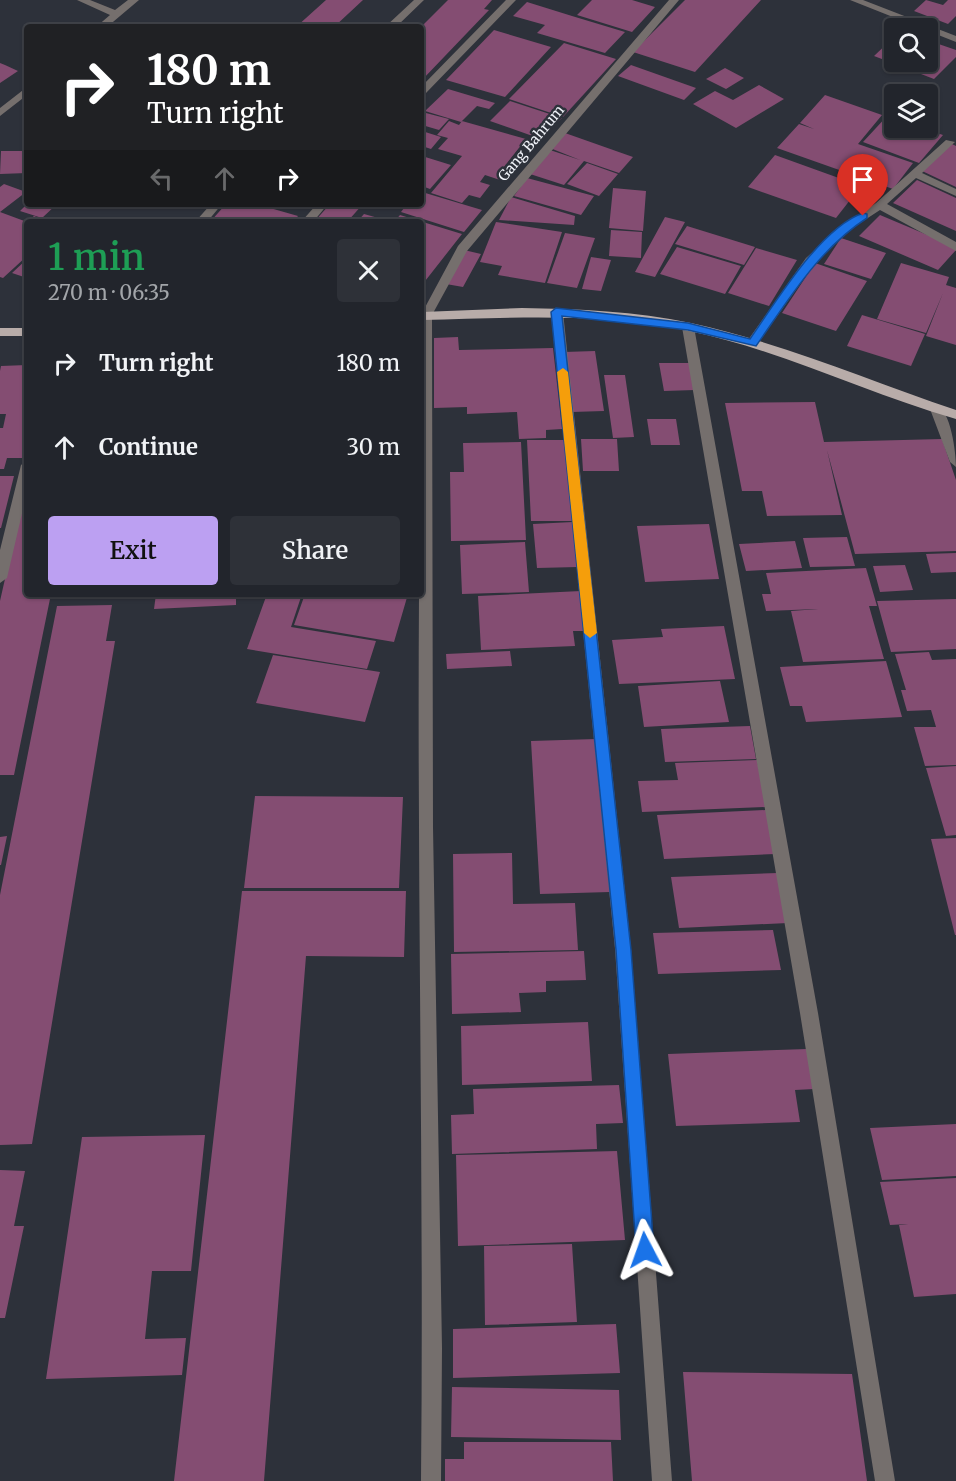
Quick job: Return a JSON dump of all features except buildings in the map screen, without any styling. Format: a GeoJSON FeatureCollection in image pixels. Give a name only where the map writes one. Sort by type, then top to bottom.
{"type":"FeatureCollection","features":[{"type":"Feature","properties":{"kind":"main road"},"geometry":{"type":"LineString","coordinates":[[424,316],[556,312],[688,327],[752,344],[956,415]]}},
{"type":"Feature","properties":{"kind":"main road"},"geometry":{"type":"LineString","coordinates":[[0,332],[24,332]]}},
{"type":"Feature","properties":{"kind":"street"},"geometry":{"type":"LineString","coordinates":[[82,0],[116,14]]}},
{"type":"Feature","properties":{"kind":"street"},"geometry":{"type":"LineString","coordinates":[[104,24],[134,0]]}},
{"type":"Feature","properties":{"kind":"street"},"geometry":{"type":"LineString","coordinates":[[393,24],[419,0]]}},
{"type":"Feature","properties":{"kind":"street"},"geometry":{"type":"LineString","coordinates":[[424,90],[511,0]]}},
{"type":"Feature","properties":{"kind":"street","name":"Gang Bahrum"},"geometry":{"type":"LineString","coordinates":[[424,316],[462,249],[674,0]]}},
{"type":"Feature","properties":{"kind":"street"},"geometry":{"type":"LineString","coordinates":[[855,0],[956,39]]}},
{"type":"Feature","properties":{"kind":"street"},"geometry":{"type":"LineString","coordinates":[[0,113],[24,93]]}},
{"type":"Feature","properties":{"kind":"street"},"geometry":{"type":"LineString","coordinates":[[752,344],[810,261],[846,227],[880,205],[950,142]]}},
{"type":"Feature","properties":{"kind":"street"},"geometry":{"type":"LineString","coordinates":[[915,174],[956,194]]}},
{"type":"Feature","properties":{"kind":"street"},"geometry":{"type":"LineString","coordinates":[[880,205],[956,247]]}},
{"type":"Feature","properties":{"kind":"street"},"geometry":{"type":"LineString","coordinates":[[204,219],[215,207]]}},
{"type":"Feature","properties":{"kind":"street"},"geometry":{"type":"LineString","coordinates":[[310,219],[320,207]]}},
{"type":"Feature","properties":{"kind":"street"},"geometry":{"type":"LineString","coordinates":[[556,312],[623,950],[662,1481]]}},
{"type":"Feature","properties":{"kind":"street"},"geometry":{"type":"LineString","coordinates":[[424,316],[425,827],[432,1348],[431,1481]]}},
{"type":"Feature","properties":{"kind":"street"},"geometry":{"type":"LineString","coordinates":[[688,327],[809,1013],[885,1481]]}},
{"type":"Feature","properties":{"kind":"street"},"geometry":{"type":"LineString","coordinates":[[936,409],[956,462]]}},
{"type":"Feature","properties":{"kind":"street"},"geometry":{"type":"LineString","coordinates":[[0,578],[24,478]]}},
{"type":"Feature","properties":{"kind":"slow traffic"},"geometry":{"type":"LineString","coordinates":[[563,372],[590,633]]}},
{"type":"Feature","properties":{"kind":"route"},"geometry":{"type":"LineString","coordinates":[[645,1250],[623,950],[556,312],[638,319],[688,327],[752,344],[810,261],[846,227],[863,216]]}}]}
